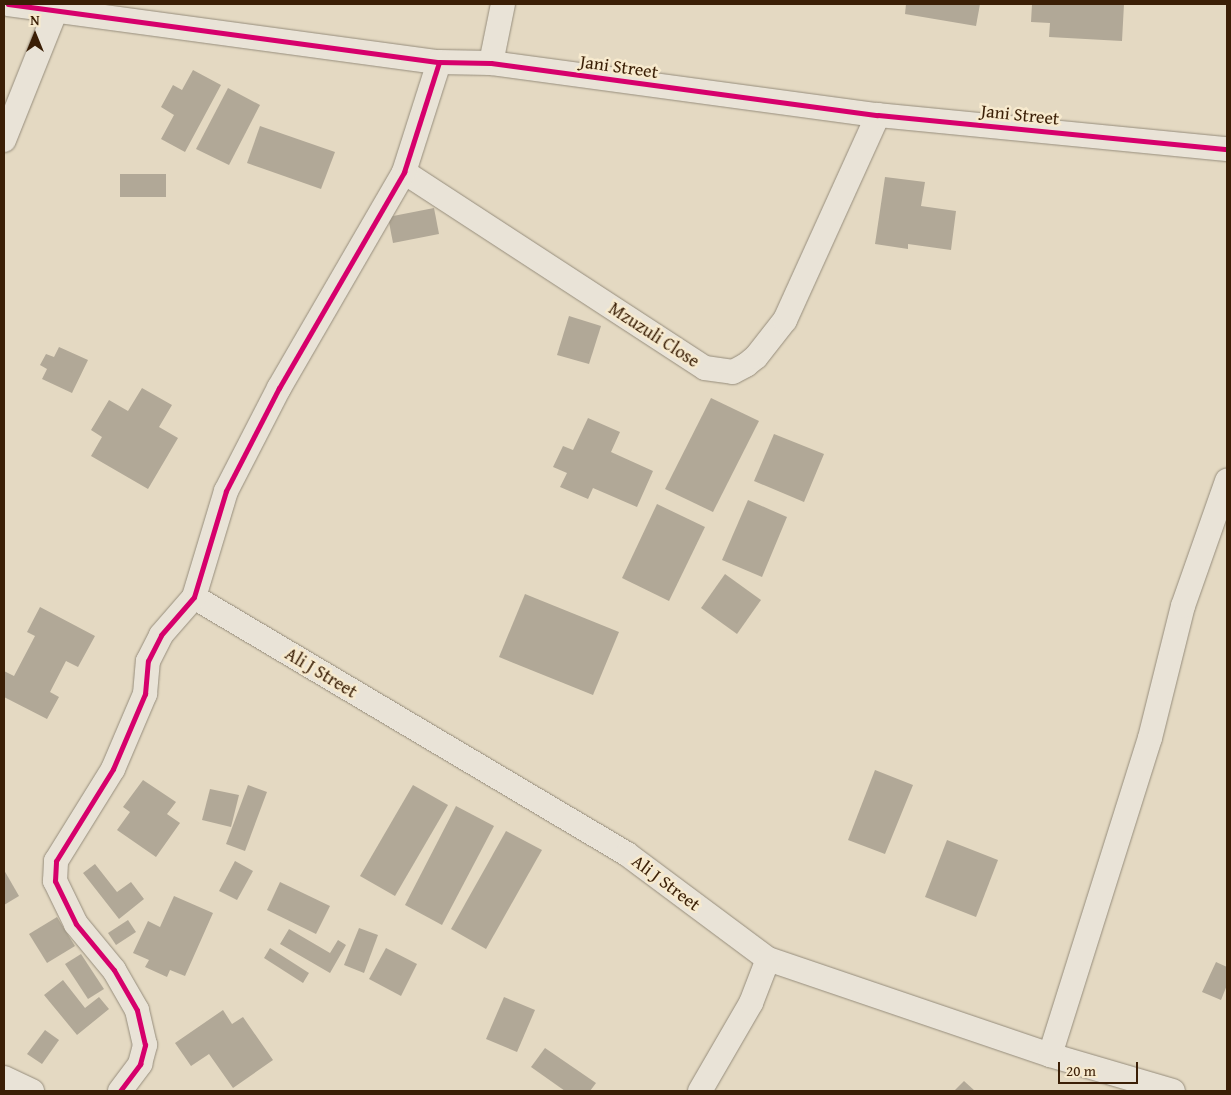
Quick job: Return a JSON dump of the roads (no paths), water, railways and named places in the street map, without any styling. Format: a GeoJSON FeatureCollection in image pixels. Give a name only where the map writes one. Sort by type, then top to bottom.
{"type":"FeatureCollection","features":[{"type":"Feature","properties":{"kind":"street","name":"Jani Street"},"geometry":{"type":"LineString","coordinates":[[8,4],[439,62],[491,63],[878,115],[1227,149]]}},
{"type":"Feature","properties":{"kind":"street"},"geometry":{"type":"LineString","coordinates":[[491,63],[503,4]]}},
{"type":"Feature","properties":{"kind":"street"},"geometry":{"type":"LineString","coordinates":[[4,140],[56,10]]}},
{"type":"Feature","properties":{"kind":"street"},"geometry":{"type":"LineString","coordinates":[[120,1091],[140,1064],[145,1045],[137,1010],[114,970],[76,924],[55,881],[56,861],[112,768],[145,694],[148,661],[161,635],[194,598],[226,491],[279,388],[404,172],[439,62]]}},
{"type":"Feature","properties":{"kind":"street","name":"Mzuzuli Close"},"geometry":{"type":"LineString","coordinates":[[404,172],[705,368],[733,372],[756,357],[785,320],[878,115]]}},
{"type":"Feature","properties":{"kind":"street"},"geometry":{"type":"LineString","coordinates":[[1050,1055],[1150,738],[1183,606],[1227,480]]}},
{"type":"Feature","properties":{"kind":"street","name":"Ali J Street"},"geometry":{"type":"LineString","coordinates":[[194,598],[627,854],[768,959],[1050,1055],[1173,1091]]}},
{"type":"Feature","properties":{"kind":"street"},"geometry":{"type":"LineString","coordinates":[[700,1091],[750,1003],[768,959]]}},
{"type":"Feature","properties":{"kind":"street"},"geometry":{"type":"LineString","coordinates":[[4,1078],[32,1091]]}}]}
